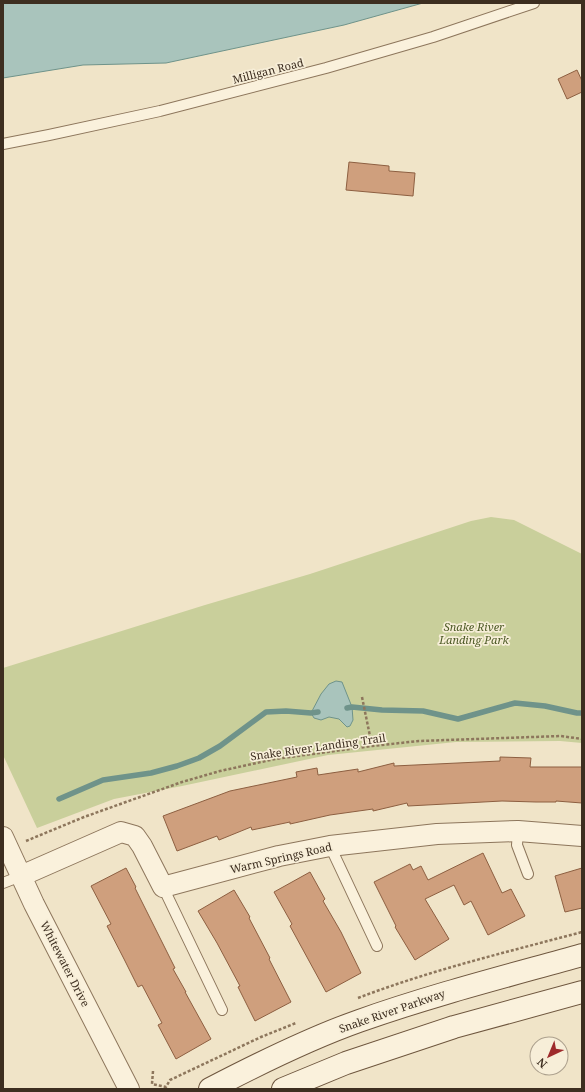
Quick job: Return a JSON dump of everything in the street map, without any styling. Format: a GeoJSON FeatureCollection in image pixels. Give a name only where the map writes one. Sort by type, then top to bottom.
{"type":"FeatureCollection","features":[{"type":"Feature","properties":{"kind":"street"},"geometry":{"type":"LineString","coordinates":[[12,880],[122,832],[135,836],[142,846],[163,887]]}},
{"type":"Feature","properties":{"kind":"street","name":"Warm Springs Road"},"geometry":{"type":"LineString","coordinates":[[163,887],[279,856],[330,846],[437,834],[518,832],[582,836]]}},
{"type":"Feature","properties":{"kind":"street","name":"Whitewater Drive"},"geometry":{"type":"LineString","coordinates":[[12,840],[12,880],[41,918],[129,1089]]}},
{"type":"Feature","properties":{"kind":"street","name":"Snake River Parkway"},"geometry":{"type":"LineString","coordinates":[[210,1089],[305,1043],[357,1022],[437,995],[582,956]]}},
{"type":"Feature","properties":{"kind":"street"},"geometry":{"type":"LineString","coordinates":[[283,1089],[346,1063],[454,1027],[582,992]]}},
{"type":"Feature","properties":{"kind":"lane","name":"Milligan Road"},"geometry":{"type":"LineString","coordinates":[[3,144],[160,111],[326,68],[433,37],[534,3]]}},
{"type":"Feature","properties":{"kind":"lane"},"geometry":{"type":"LineString","coordinates":[[518,832],[517,844],[528,874]]}},
{"type":"Feature","properties":{"kind":"lane"},"geometry":{"type":"LineString","coordinates":[[330,846],[377,946]]}},
{"type":"Feature","properties":{"kind":"lane"},"geometry":{"type":"LineString","coordinates":[[163,887],[222,1010]]}},
{"type":"Feature","properties":{"kind":"path"},"geometry":{"type":"LineString","coordinates":[[362,697],[372,746]]}},
{"type":"Feature","properties":{"kind":"path","name":"Snake River Landing Trail"},"geometry":{"type":"LineString","coordinates":[[12,840],[84,817],[182,782],[212,773],[275,759],[419,741],[561,736],[582,739]]}},
{"type":"Feature","properties":{"kind":"green space","name":"Snake River Landing Park"},"geometry":{"type":"Polygon","coordinates":[[[491,517],[514,520],[582,554],[582,743],[560,741],[456,742],[328,755],[114,799],[37,828],[3,755],[3,668],[310,574],[471,521],[491,517]]]}},
{"type":"Feature","properties":{"kind":"water"},"geometry":{"type":"Polygon","coordinates":[[[3,3],[423,3],[344,25],[166,63],[83,65],[3,78],[3,3]]]}},
{"type":"Feature","properties":{"kind":"water"},"geometry":{"type":"Polygon","coordinates":[[[336,681],[342,682],[352,707],[353,720],[350,726],[347,727],[339,719],[329,717],[321,720],[314,718],[311,713],[321,694],[329,684],[336,681]]]}},
{"type":"Feature","properties":{"kind":"building"},"geometry":{"type":"Polygon","coordinates":[[[577,70],[582,81],[582,92],[567,99],[558,79],[577,70]]]}},
{"type":"Feature","properties":{"kind":"building"},"geometry":{"type":"Polygon","coordinates":[[[349,162],[389,166],[389,171],[415,173],[413,196],[346,190],[349,162]]]}},
{"type":"Feature","properties":{"kind":"building"},"geometry":{"type":"Polygon","coordinates":[[[500,757],[531,758],[530,767],[582,767],[582,803],[556,801],[502,801],[408,806],[407,803],[373,811],[373,809],[330,815],[290,824],[290,822],[252,830],[251,827],[219,840],[217,836],[177,851],[163,816],[230,791],[297,777],[296,772],[317,768],[318,775],[358,769],[358,772],[394,763],[394,766],[500,761],[500,757]]]}},
{"type":"Feature","properties":{"kind":"building"},"geometry":{"type":"Polygon","coordinates":[[[483,853],[502,893],[511,889],[525,916],[488,935],[471,901],[464,905],[454,885],[425,899],[449,939],[415,960],[395,927],[396,926],[374,882],[410,864],[413,870],[421,866],[428,880],[483,853]]]}},
{"type":"Feature","properties":{"kind":"building"},"geometry":{"type":"Polygon","coordinates":[[[126,868],[175,968],[173,969],[211,1039],[176,1059],[158,1025],[162,1023],[142,985],[138,987],[107,926],[111,924],[91,886],[126,868]]]}},
{"type":"Feature","properties":{"kind":"building"},"geometry":{"type":"Polygon","coordinates":[[[582,868],[582,908],[565,912],[555,876],[582,868]]]}},
{"type":"Feature","properties":{"kind":"building"},"geometry":{"type":"Polygon","coordinates":[[[310,872],[325,899],[323,901],[341,932],[361,973],[326,992],[290,926],[292,924],[274,892],[310,872]]]}},
{"type":"Feature","properties":{"kind":"building"},"geometry":{"type":"Polygon","coordinates":[[[234,890],[250,917],[249,918],[291,1002],[255,1021],[238,987],[240,986],[198,911],[234,890]]]}},
{"type":"Feature","properties":{"kind":"waterway"},"geometry":{"type":"LineString","coordinates":[[347,708],[423,711],[458,719],[515,703],[545,706],[582,713]]}},
{"type":"Feature","properties":{"kind":"waterway"},"geometry":{"type":"LineString","coordinates":[[59,799],[103,780],[151,773],[199,758],[220,746],[266,712],[318,712]]}}]}
